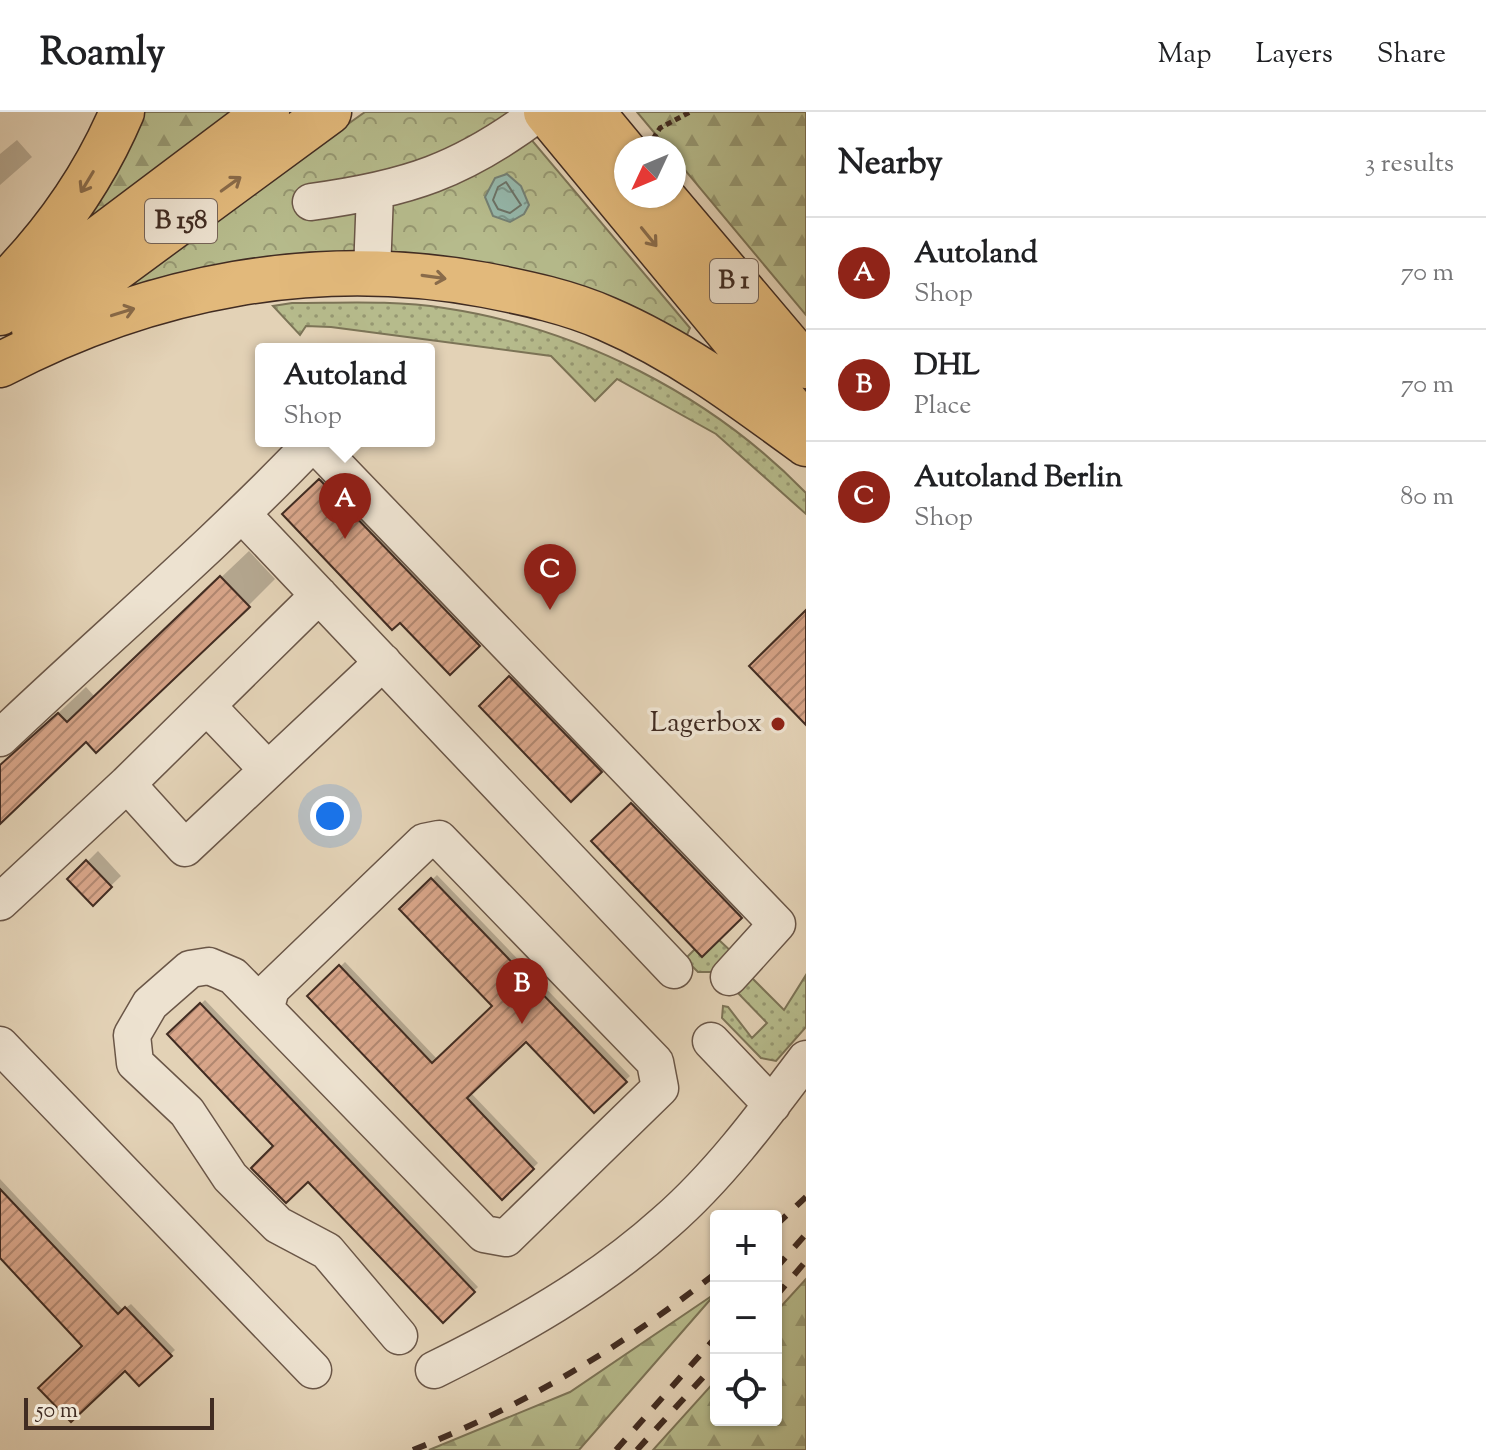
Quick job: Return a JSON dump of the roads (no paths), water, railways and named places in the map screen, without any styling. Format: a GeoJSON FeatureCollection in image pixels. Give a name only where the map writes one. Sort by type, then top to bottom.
{"type":"FeatureCollection","features":[{"type":"Feature","properties":{"kind":"main road"},"geometry":{"type":"LineString","coordinates":[[0,290],[56,227],[87,183],[122,112]]}},
{"type":"Feature","properties":{"kind":"main road","name":"B 158"},"geometry":{"type":"LineString","coordinates":[[0,313],[267,112]]}},
{"type":"Feature","properties":{"kind":"main road","name":"B 158"},"geometry":{"type":"LineString","coordinates":[[0,354],[329,112]]}},
{"type":"Feature","properties":{"kind":"main road","name":"B 1"},"geometry":{"type":"LineString","coordinates":[[543,112],[806,426]]}},
{"type":"Feature","properties":{"kind":"main road"},"geometry":{"type":"LineString","coordinates":[[592,112],[623,136]]}},
{"type":"Feature","properties":{"kind":"main road","name":"B 1"},"geometry":{"type":"LineString","coordinates":[[672,208],[806,366]]}},
{"type":"Feature","properties":{"kind":"main road"},"geometry":{"type":"LineString","coordinates":[[0,365],[48,340],[105,318],[200,290],[289,275],[372,272],[439,278],[536,295],[605,318],[691,361],[806,444]]}},
{"type":"Feature","properties":{"kind":"lane"},"geometry":{"type":"LineString","coordinates":[[311,202],[375,193],[444,172],[543,112]]}},
{"type":"Feature","properties":{"kind":"lane"},"geometry":{"type":"LineString","coordinates":[[372,272],[375,193]]}},
{"type":"Feature","properties":{"kind":"lane"},"geometry":{"type":"LineString","coordinates":[[0,738],[130,615],[243,515],[308,447]]}},
{"type":"Feature","properties":{"kind":"lane"},"geometry":{"type":"LineString","coordinates":[[318,447],[777,924],[729,977]]}},
{"type":"Feature","properties":{"kind":"lane"},"geometry":{"type":"LineString","coordinates":[[243,515],[674,970]]}},
{"type":"Feature","properties":{"kind":"lane"},"geometry":{"type":"LineString","coordinates":[[0,902],[208,707],[319,595]]}},
{"type":"Feature","properties":{"kind":"lane"},"geometry":{"type":"LineString","coordinates":[[127,784],[185,848],[383,662]]}},
{"type":"Feature","properties":{"kind":"lane"},"geometry":{"type":"LineString","coordinates":[[208,707],[267,769]]}},
{"type":"Feature","properties":{"kind":"lane"},"geometry":{"type":"LineString","coordinates":[[266,1007],[271,989],[424,842],[439,839],[683,1053],[772,1105]]}},
{"type":"Feature","properties":{"kind":"lane"},"geometry":{"type":"LineString","coordinates":[[399,1336],[327,1251],[278,1225],[230,1177],[187,1112],[135,1063],[132,1035],[150,1004],[190,969],[209,966],[233,976],[484,1234],[506,1238],[660,1088],[683,1053]]}},
{"type":"Feature","properties":{"kind":"lane"},"geometry":{"type":"LineString","coordinates":[[0,1045],[313,1370]]}},
{"type":"Feature","properties":{"kind":"lane"},"geometry":{"type":"LineString","coordinates":[[434,1370],[512,1331],[634,1250],[669,1220],[772,1105],[806,1059]]}},
{"type":"Feature","properties":{"kind":"water"},"geometry":{"type":"Polygon","coordinates":[[[507,174],[521,186],[529,205],[524,214],[510,222],[493,216],[485,197],[495,178],[507,174]]]}},
{"type":"Feature","properties":{"kind":"railway"},"geometry":{"type":"LineString","coordinates":[[782,1219],[806,1197]]}},
{"type":"Feature","properties":{"kind":"railway"},"geometry":{"type":"LineString","coordinates":[[782,1261],[806,1234]]}},
{"type":"Feature","properties":{"kind":"railway"},"geometry":{"type":"LineString","coordinates":[[782,1289],[806,1261]]}},
{"type":"Feature","properties":{"kind":"railway"},"geometry":{"type":"LineString","coordinates":[[413,1450],[494,1414],[571,1372],[645,1325],[710,1278]]}},
{"type":"Feature","properties":{"kind":"railway"},"geometry":{"type":"LineString","coordinates":[[616,1450],[710,1344]]}},
{"type":"Feature","properties":{"kind":"railway"},"geometry":{"type":"LineString","coordinates":[[637,1450],[710,1370]]}},
{"type":"Feature","properties":{"kind":"place","name":"Autoland"},"geometry":{"type":"Point","coordinates":[345,539]}},
{"type":"Feature","properties":{"kind":"place","name":"Autoland Berlin"},"geometry":{"type":"Point","coordinates":[550,610]}},
{"type":"Feature","properties":{"kind":"place","name":"Lagerbox"},"geometry":{"type":"Point","coordinates":[778,724]}},
{"type":"Feature","properties":{"kind":"place","name":"DHL"},"geometry":{"type":"Point","coordinates":[522,1024]}}]}
